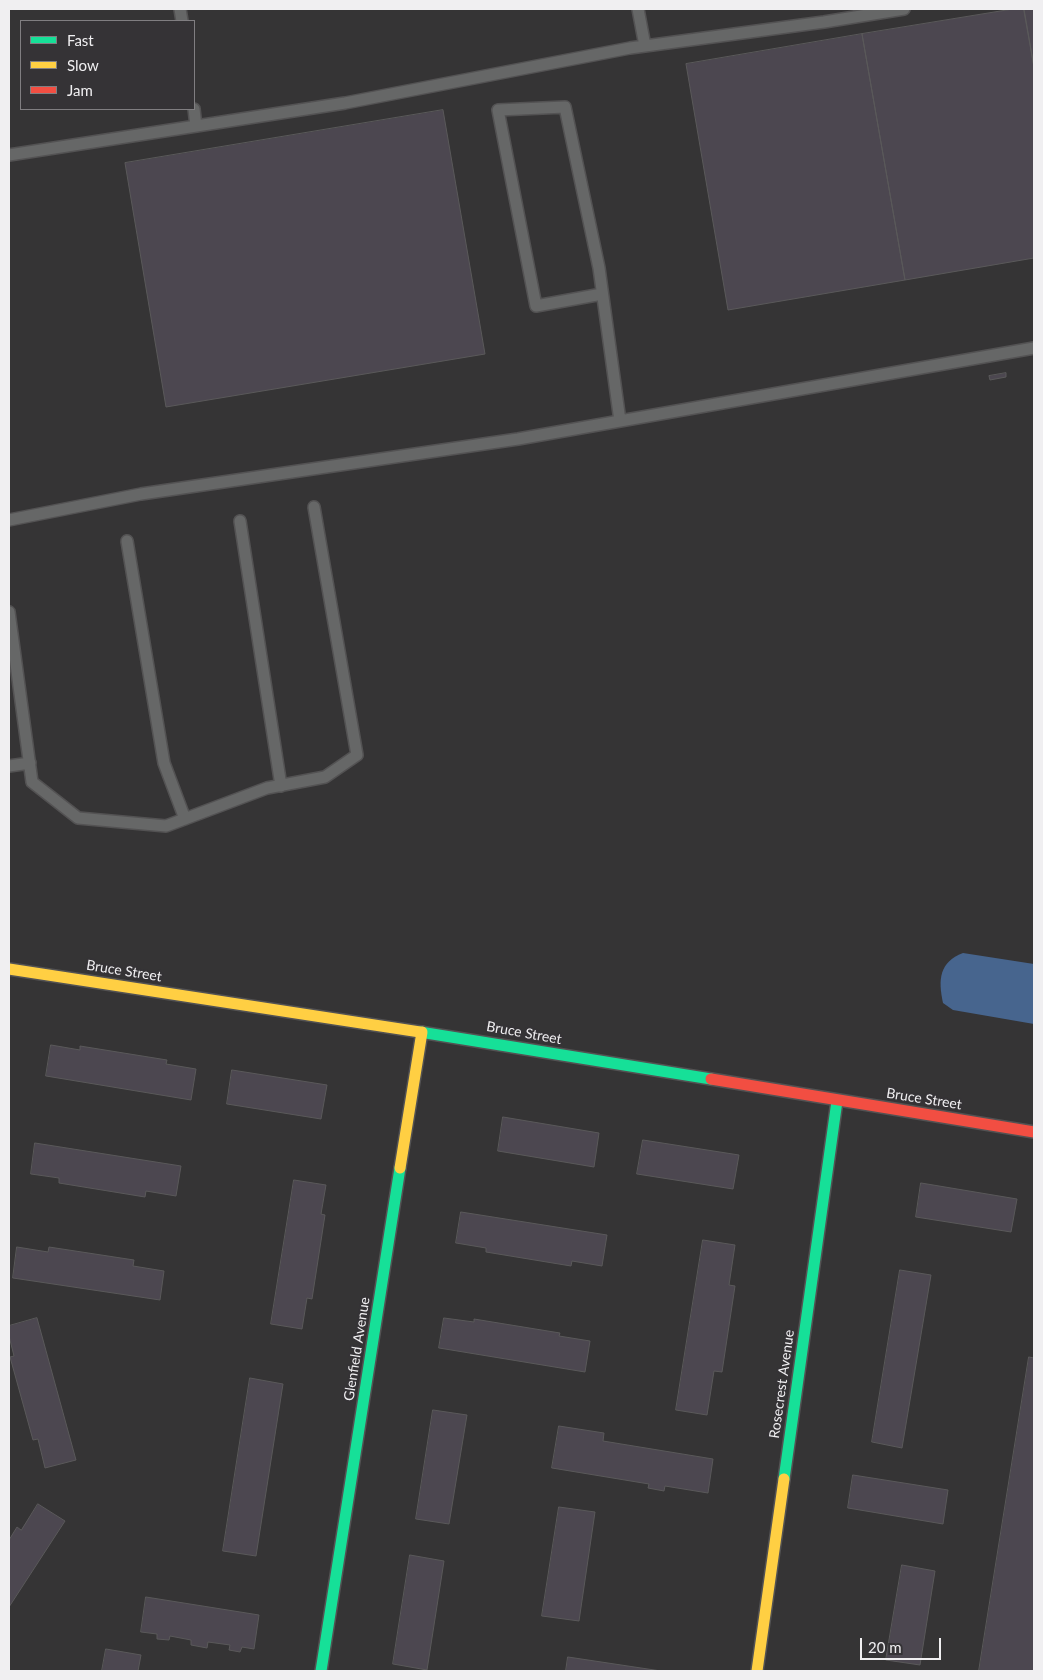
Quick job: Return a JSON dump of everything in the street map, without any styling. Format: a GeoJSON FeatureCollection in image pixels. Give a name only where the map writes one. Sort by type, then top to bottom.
{"type":"FeatureCollection","features":[{"type":"Feature","properties":{"kind":"street","name":"Bruce Street"},"geometry":{"type":"LineString","coordinates":[[9,969],[422,1032],[1034,1132]]}},
{"type":"Feature","properties":{"kind":"street","name":"Glenfield Avenue"},"geometry":{"type":"LineString","coordinates":[[321,1671],[422,1032]]}},
{"type":"Feature","properties":{"kind":"street","name":"Rosecrest Avenue"},"geometry":{"type":"LineString","coordinates":[[757,1671],[837,1101]]}},
{"type":"Feature","properties":{"kind":"lane"},"geometry":{"type":"LineString","coordinates":[[638,9],[645,46]]}},
{"type":"Feature","properties":{"kind":"lane"},"geometry":{"type":"LineString","coordinates":[[9,154],[345,102],[645,46],[824,22],[904,9]]}},
{"type":"Feature","properties":{"kind":"lane"},"geometry":{"type":"LineString","coordinates":[[602,294],[536,306],[498,110],[565,107],[602,294],[620,421]]}},
{"type":"Feature","properties":{"kind":"lane"},"geometry":{"type":"LineString","coordinates":[[194,110],[196,126]]}},
{"type":"Feature","properties":{"kind":"lane"},"geometry":{"type":"LineString","coordinates":[[9,520],[141,494],[518,439],[1034,348]]}},
{"type":"Feature","properties":{"kind":"lane"},"geometry":{"type":"LineString","coordinates":[[9,612],[32,782],[78,818],[166,826],[267,788],[324,777],[357,755],[314,507]]}},
{"type":"Feature","properties":{"kind":"lane"},"geometry":{"type":"LineString","coordinates":[[240,521],[282,786]]}},
{"type":"Feature","properties":{"kind":"lane"},"geometry":{"type":"LineString","coordinates":[[127,541],[164,763],[185,819]]}},
{"type":"Feature","properties":{"kind":"lane"},"geometry":{"type":"LineString","coordinates":[[9,766],[30,763]]}},
{"type":"Feature","properties":{"kind":"water"},"geometry":{"type":"Polygon","coordinates":[[[963,953],[1034,964],[1034,1024],[953,1010],[943,1003],[942,973],[949,961],[963,953]]]}},
{"type":"Feature","properties":{"kind":"building"},"geometry":{"type":"Polygon","coordinates":[[[1013,9],[1024,9],[1034,67],[1034,258],[905,280],[862,34],[1013,9]]]}},
{"type":"Feature","properties":{"kind":"building"},"geometry":{"type":"Polygon","coordinates":[[[1024,9],[1034,9],[1034,67],[1024,9]]]}},
{"type":"Feature","properties":{"kind":"building"},"geometry":{"type":"Polygon","coordinates":[[[862,34],[905,280],[728,310],[686,64],[862,34]]]}},
{"type":"Feature","properties":{"kind":"building"},"geometry":{"type":"Polygon","coordinates":[[[443,110],[485,354],[166,407],[125,163],[443,110]]]}},
{"type":"Feature","properties":{"kind":"building"},"geometry":{"type":"Polygon","coordinates":[[[1006,373],[1006,377],[990,380],[989,376],[1006,373]]]}},
{"type":"Feature","properties":{"kind":"building"},"geometry":{"type":"Polygon","coordinates":[[[51,1045],[80,1050],[80,1046],[167,1060],[166,1064],[196,1069],[191,1100],[46,1076],[51,1045]]]}},
{"type":"Feature","properties":{"kind":"building"},"geometry":{"type":"Polygon","coordinates":[[[232,1070],[327,1085],[321,1119],[227,1104],[232,1070]]]}},
{"type":"Feature","properties":{"kind":"building"},"geometry":{"type":"Polygon","coordinates":[[[503,1117],[599,1133],[594,1167],[498,1151],[503,1117]]]}},
{"type":"Feature","properties":{"kind":"building"},"geometry":{"type":"Polygon","coordinates":[[[643,1140],[739,1155],[733,1189],[637,1174],[643,1140]]]}},
{"type":"Feature","properties":{"kind":"building"},"geometry":{"type":"Polygon","coordinates":[[[35,1143],[181,1166],[176,1196],[146,1191],[145,1197],[59,1183],[59,1178],[31,1174],[35,1143]]]}},
{"type":"Feature","properties":{"kind":"building"},"geometry":{"type":"Polygon","coordinates":[[[294,1180],[326,1185],[321,1214],[325,1215],[312,1299],[307,1298],[302,1329],[271,1324],[294,1180]]]}},
{"type":"Feature","properties":{"kind":"building"},"geometry":{"type":"Polygon","coordinates":[[[921,1183],[1017,1199],[1011,1232],[916,1217],[921,1183]]]}},
{"type":"Feature","properties":{"kind":"building"},"geometry":{"type":"Polygon","coordinates":[[[461,1212],[607,1235],[602,1266],[572,1261],[571,1266],[486,1252],[486,1248],[456,1243],[461,1212]]]}},
{"type":"Feature","properties":{"kind":"building"},"geometry":{"type":"Polygon","coordinates":[[[703,1240],[735,1245],[729,1285],[735,1286],[722,1372],[714,1371],[707,1415],[676,1410],[703,1240]]]}},
{"type":"Feature","properties":{"kind":"building"},"geometry":{"type":"Polygon","coordinates":[[[17,1247],[48,1252],[49,1247],[134,1260],[133,1266],[164,1271],[160,1300],[13,1278],[17,1247]]]}},
{"type":"Feature","properties":{"kind":"building"},"geometry":{"type":"Polygon","coordinates":[[[900,1270],[931,1275],[902,1448],[872,1442],[900,1270]]]}},
{"type":"Feature","properties":{"kind":"building"},"geometry":{"type":"Polygon","coordinates":[[[37,1318],[76,1460],[45,1468],[38,1439],[33,1440],[10,1357],[14,1356],[9,1336],[9,1326],[37,1318]]]}},
{"type":"Feature","properties":{"kind":"building"},"geometry":{"type":"Polygon","coordinates":[[[444,1318],[474,1322],[474,1319],[560,1333],[559,1336],[590,1341],[585,1372],[439,1348],[444,1318]]]}},
{"type":"Feature","properties":{"kind":"building"},"geometry":{"type":"Polygon","coordinates":[[[1029,1357],[1034,1358],[1034,1671],[979,1671],[1029,1357]]]}},
{"type":"Feature","properties":{"kind":"building"},"geometry":{"type":"Polygon","coordinates":[[[250,1378],[283,1384],[256,1556],[223,1551],[250,1378]]]}},
{"type":"Feature","properties":{"kind":"building"},"geometry":{"type":"Polygon","coordinates":[[[433,1410],[467,1415],[449,1524],[416,1519],[433,1410]]]}},
{"type":"Feature","properties":{"kind":"building"},"geometry":{"type":"Polygon","coordinates":[[[559,1426],[604,1433],[603,1441],[713,1459],[708,1493],[665,1486],[664,1491],[648,1488],[649,1484],[552,1468],[559,1426]]]}},
{"type":"Feature","properties":{"kind":"building"},"geometry":{"type":"Polygon","coordinates":[[[853,1475],[948,1490],[943,1524],[848,1508],[853,1475]]]}},
{"type":"Feature","properties":{"kind":"building"},"geometry":{"type":"Polygon","coordinates":[[[38,1504],[65,1521],[9,1607],[9,1540],[17,1527],[21,1530],[38,1504]]]}},
{"type":"Feature","properties":{"kind":"building"},"geometry":{"type":"Polygon","coordinates":[[[559,1507],[595,1512],[579,1621],[542,1616],[559,1507]]]}},
{"type":"Feature","properties":{"kind":"building"},"geometry":{"type":"Polygon","coordinates":[[[410,1555],[444,1561],[427,1670],[393,1664],[410,1555]]]}},
{"type":"Feature","properties":{"kind":"building"},"geometry":{"type":"Polygon","coordinates":[[[902,1565],[935,1571],[920,1665],[886,1660],[902,1565]]]}},
{"type":"Feature","properties":{"kind":"building"},"geometry":{"type":"Polygon","coordinates":[[[146,1597],[259,1615],[254,1649],[242,1647],[240,1652],[229,1650],[230,1645],[208,1642],[207,1648],[191,1645],[191,1640],[170,1636],[169,1640],[157,1639],[157,1634],[141,1632],[146,1597]]]}},
{"type":"Feature","properties":{"kind":"building"},"geometry":{"type":"Polygon","coordinates":[[[106,1649],[141,1655],[138,1671],[102,1671],[106,1649]]]}},
{"type":"Feature","properties":{"kind":"building"},"geometry":{"type":"Polygon","coordinates":[[[568,1657],[661,1671],[566,1671],[568,1657]]]}},
{"type":"Feature","properties":{"kind":"traffic: fast"},"geometry":{"type":"LineString","coordinates":[[420,1032],[711,1079]]}},
{"type":"Feature","properties":{"kind":"traffic: fast"},"geometry":{"type":"LineString","coordinates":[[784,1479],[837,1101]]}},
{"type":"Feature","properties":{"kind":"traffic: fast"},"geometry":{"type":"LineString","coordinates":[[321,1671],[400,1168]]}},
{"type":"Feature","properties":{"kind":"traffic: slow"},"geometry":{"type":"LineString","coordinates":[[9,969],[420,1032]]}},
{"type":"Feature","properties":{"kind":"traffic: slow"},"geometry":{"type":"LineString","coordinates":[[400,1168],[422,1032]]}},
{"type":"Feature","properties":{"kind":"traffic: slow"},"geometry":{"type":"LineString","coordinates":[[757,1671],[784,1479]]}},
{"type":"Feature","properties":{"kind":"traffic: jam"},"geometry":{"type":"LineString","coordinates":[[711,1079],[1034,1132]]}}]}
